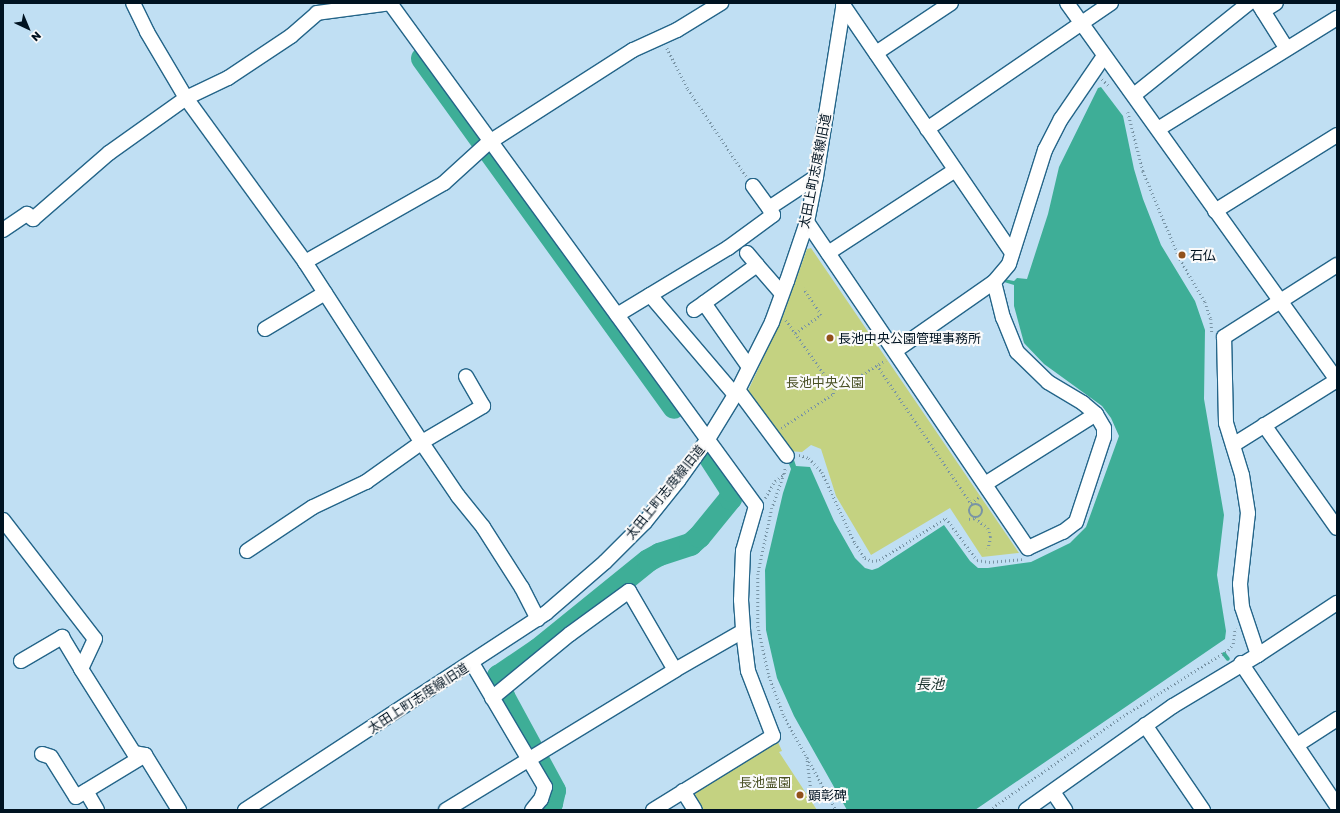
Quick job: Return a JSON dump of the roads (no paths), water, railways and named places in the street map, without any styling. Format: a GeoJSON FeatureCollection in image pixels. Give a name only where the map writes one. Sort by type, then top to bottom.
{"type":"FeatureCollection","features":[{"type":"Feature","properties":{"kind":"street"},"geometry":{"type":"LineString","coordinates":[[133,3],[147,32],[186,98],[305,262],[458,496],[483,527],[522,588],[538,619]]}},
{"type":"Feature","properties":{"kind":"street"},"geometry":{"type":"LineString","coordinates":[[3,230],[26,214],[33,219],[109,153],[186,98],[234,74],[291,36],[317,13],[390,3],[487,144],[617,315],[756,506],[743,551],[741,600],[743,632],[748,672],[773,736],[653,810]]}},
{"type":"Feature","properties":{"kind":"street"},"geometry":{"type":"LineString","coordinates":[[305,262],[444,183],[487,144],[633,50],[677,30],[721,3]]}},
{"type":"Feature","properties":{"kind":"street"},"geometry":{"type":"LineString","coordinates":[[876,53],[951,3]]}},
{"type":"Feature","properties":{"kind":"street"},"geometry":{"type":"LineString","coordinates":[[1068,3],[1279,302],[1337,380],[1233,445]]}},
{"type":"Feature","properties":{"kind":"street"},"geometry":{"type":"LineString","coordinates":[[927,129],[1083,24],[1111,3]]}},
{"type":"Feature","properties":{"kind":"street"},"geometry":{"type":"LineString","coordinates":[[1134,95],[1249,3]]}},
{"type":"Feature","properties":{"kind":"street"},"geometry":{"type":"LineString","coordinates":[[1276,3],[1261,7],[1288,49]]}},
{"type":"Feature","properties":{"kind":"street"},"geometry":{"type":"LineString","coordinates":[[844,4],[954,171],[1012,253]]}},
{"type":"Feature","properties":{"kind":"street","name":"太田上町志度線旧道"},"geometry":{"type":"LineString","coordinates":[[245,810],[538,619],[605,562],[644,522],[708,439],[736,392],[772,322],[807,222],[816,177],[844,4]]}},
{"type":"Feature","properties":{"kind":"street"},"geometry":{"type":"LineString","coordinates":[[1158,129],[1337,18]]}},
{"type":"Feature","properties":{"kind":"street"},"geometry":{"type":"LineString","coordinates":[[891,355],[994,282],[1009,264],[1045,150],[1061,119],[1104,56]]}},
{"type":"Feature","properties":{"kind":"street"},"geometry":{"type":"LineString","coordinates":[[1215,211],[1337,134]]}},
{"type":"Feature","properties":{"kind":"street"},"geometry":{"type":"LineString","coordinates":[[828,253],[954,171]]}},
{"type":"Feature","properties":{"kind":"street"},"geometry":{"type":"LineString","coordinates":[[769,208],[816,177]]}},
{"type":"Feature","properties":{"kind":"street"},"geometry":{"type":"LineString","coordinates":[[617,315],[708,260],[773,215],[753,186]]}},
{"type":"Feature","properties":{"kind":"street"},"geometry":{"type":"LineString","coordinates":[[807,222],[828,253],[891,355],[1025,553],[1063,532],[1076,522],[1080,514],[1104,437],[1104,428],[1096,414],[1083,403],[1048,382],[1017,352],[1003,318],[994,282]]}},
{"type":"Feature","properties":{"kind":"street"},"geometry":{"type":"LineString","coordinates":[[747,253],[781,293]]}},
{"type":"Feature","properties":{"kind":"street"},"geometry":{"type":"LineString","coordinates":[[749,366],[699,306],[757,265]]}},
{"type":"Feature","properties":{"kind":"street"},"geometry":{"type":"LineString","coordinates":[[1258,655],[1242,607],[1240,584],[1248,513],[1242,475],[1226,423],[1218,336],[1279,302],[1337,265]]}},
{"type":"Feature","properties":{"kind":"street"},"geometry":{"type":"LineString","coordinates":[[265,329],[325,293]]}},
{"type":"Feature","properties":{"kind":"street"},"geometry":{"type":"LineString","coordinates":[[650,295],[736,392],[787,456]]}},
{"type":"Feature","properties":{"kind":"street"},"geometry":{"type":"LineString","coordinates":[[247,551],[313,507],[366,482],[422,442],[483,406],[466,376]]}},
{"type":"Feature","properties":{"kind":"street"},"geometry":{"type":"LineString","coordinates":[[982,490],[1096,414]]}},
{"type":"Feature","properties":{"kind":"street"},"geometry":{"type":"LineString","coordinates":[[1264,425],[1337,528]]}},
{"type":"Feature","properties":{"kind":"street"},"geometry":{"type":"LineString","coordinates":[[3,520],[95,639],[81,669]]}},
{"type":"Feature","properties":{"kind":"street"},"geometry":{"type":"LineString","coordinates":[[498,693],[570,634],[629,591],[675,670]]}},
{"type":"Feature","properties":{"kind":"street"},"geometry":{"type":"LineString","coordinates":[[1026,810],[1145,725],[1241,663],[1258,655],[1337,602]]}},
{"type":"Feature","properties":{"kind":"street"},"geometry":{"type":"LineString","coordinates":[[446,810],[675,670],[743,632]]}},
{"type":"Feature","properties":{"kind":"street"},"geometry":{"type":"LineString","coordinates":[[21,661],[62,637],[134,753],[145,755],[179,810]]}},
{"type":"Feature","properties":{"kind":"street"},"geometry":{"type":"LineString","coordinates":[[472,663],[498,693],[534,756],[545,787],[541,800],[532,810]]}},
{"type":"Feature","properties":{"kind":"street"},"geometry":{"type":"LineString","coordinates":[[1241,663],[1337,806]]}},
{"type":"Feature","properties":{"kind":"street"},"geometry":{"type":"LineString","coordinates":[[1297,745],[1337,719]]}},
{"type":"Feature","properties":{"kind":"street"},"geometry":{"type":"LineString","coordinates":[[1145,725],[1203,810]]}},
{"type":"Feature","properties":{"kind":"street"},"geometry":{"type":"LineString","coordinates":[[42,754],[50,757],[76,797],[145,755]]}},
{"type":"Feature","properties":{"kind":"street"},"geometry":{"type":"LineString","coordinates":[[86,791],[97,810]]}},
{"type":"Feature","properties":{"kind":"street"},"geometry":{"type":"LineString","coordinates":[[683,791],[695,810]]}},
{"type":"Feature","properties":{"kind":"street"},"geometry":{"type":"LineString","coordinates":[[1053,792],[1065,810]]}},
{"type":"Feature","properties":{"kind":"water","name":"長池"},"geometry":{"type":"Polygon","coordinates":[[[1101,87],[1123,116],[1134,169],[1143,199],[1161,245],[1195,301],[1205,330],[1204,399],[1224,515],[1217,575],[1226,631],[1225,639],[975,810],[847,810],[794,716],[777,678],[766,630],[765,570],[783,493],[791,469],[789,464],[794,460],[796,466],[810,467],[834,521],[855,558],[865,568],[872,570],[878,568],[944,525],[970,561],[978,568],[1031,562],[1070,543],[1086,527],[1119,436],[1111,418],[1102,406],[1044,364],[1024,343],[1014,306],[1014,285],[1004,282],[1004,279],[1014,281],[1017,278],[1027,279],[1048,214],[1059,167],[1098,88],[1101,87]]]}},
{"type":"Feature","properties":{"kind":"waterway"},"geometry":{"type":"LineString","coordinates":[[422,58],[674,407]]}},
{"type":"Feature","properties":{"kind":"waterway"},"geometry":{"type":"LineString","coordinates":[[544,810],[551,803],[554,790],[503,696],[498,676],[538,649],[648,560],[659,554],[690,544],[699,536],[730,498],[731,490],[709,456]]}},
{"type":"Feature","properties":{"kind":"waterway"},"geometry":{"type":"LineString","coordinates":[[1224,654],[1228,659]]}},
{"type":"Feature","properties":{"kind":"place","name":"石仏"},"geometry":{"type":"Point","coordinates":[1182,255]}},
{"type":"Feature","properties":{"kind":"place","name":"長池中央公園管理事務所"},"geometry":{"type":"Point","coordinates":[830,338]}},
{"type":"Feature","properties":{"kind":"place","name":"顕彰碑"},"geometry":{"type":"Point","coordinates":[800,795]}},
{"type":"Feature","properties":{"kind":"park label","name":"長池中央公園"},"geometry":{"type":"Point","coordinates":[825,382]}},
{"type":"Feature","properties":{"kind":"park label","name":"長池霊園"},"geometry":{"type":"Point","coordinates":[765,782]}}]}
